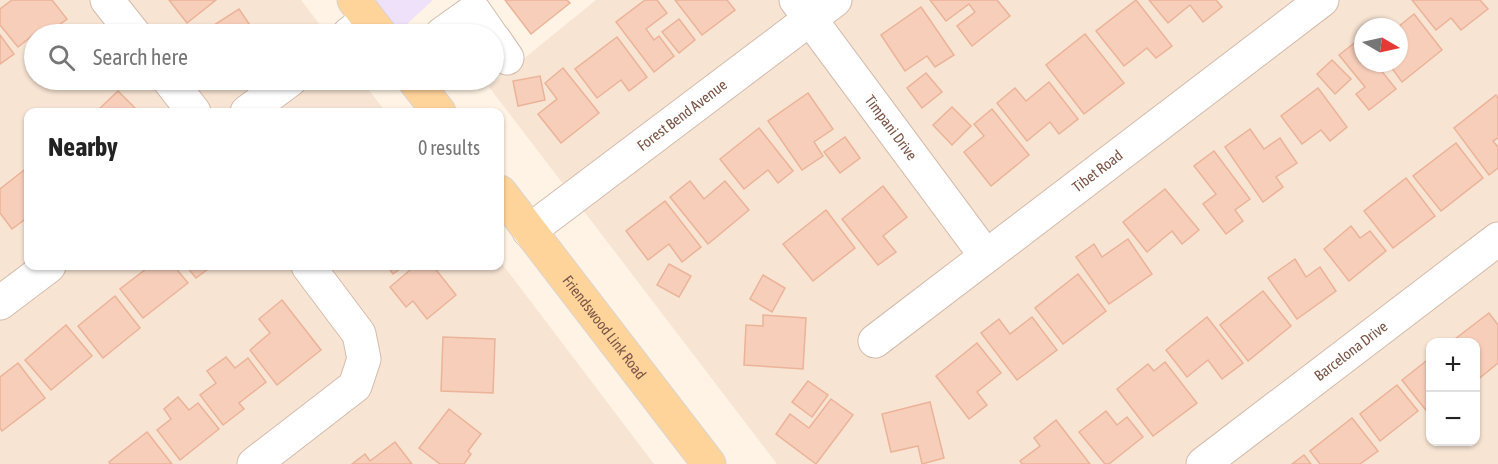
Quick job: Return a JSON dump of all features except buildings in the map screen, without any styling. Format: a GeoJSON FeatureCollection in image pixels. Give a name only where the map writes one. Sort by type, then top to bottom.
{"type":"FeatureCollection","features":[{"type":"Feature","properties":{"kind":"main road"},"geometry":{"type":"LineString","coordinates":[[422,90],[437,108]]}},
{"type":"Feature","properties":{"kind":"main road","name":"Friendswood Link Road"},"geometry":{"type":"LineString","coordinates":[[504,197],[709,464]]}},
{"type":"Feature","properties":{"kind":"street"},"geometry":{"type":"LineString","coordinates":[[107,0],[126,24]]}},
{"type":"Feature","properties":{"kind":"street","name":"Forest Bend Avenue"},"geometry":{"type":"LineString","coordinates":[[529,231],[803,10],[835,0]]}},
{"type":"Feature","properties":{"kind":"street","name":"Tibet Road"},"geometry":{"type":"LineString","coordinates":[[875,341],[1322,0]]}},
{"type":"Feature","properties":{"kind":"street","name":"Timpani Drive"},"geometry":{"type":"LineString","coordinates":[[803,10],[986,256]]}},
{"type":"Feature","properties":{"kind":"street"},"geometry":{"type":"LineString","coordinates":[[177,90],[191,108]]}},
{"type":"Feature","properties":{"kind":"street"},"geometry":{"type":"LineString","coordinates":[[252,108],[277,90]]}},
{"type":"Feature","properties":{"kind":"street","name":"Barcelona Drive"},"geometry":{"type":"LineString","coordinates":[[1203,464],[1498,239]]}},
{"type":"Feature","properties":{"kind":"street"},"geometry":{"type":"LineString","coordinates":[[0,303],[44,270]]}},
{"type":"Feature","properties":{"kind":"street"},"geometry":{"type":"LineString","coordinates":[[254,464],[355,386],[364,359],[359,334],[312,270]]}},
{"type":"Feature","properties":{"kind":"shaded area"},"geometry":{"type":"Polygon","coordinates":[[[0,0],[301,0],[319,24],[24,24],[24,90],[369,90],[383,108],[24,108],[24,270],[504,270],[504,266],[654,464],[0,464],[0,0]]]}},
{"type":"Feature","properties":{"kind":"shaded area"},"geometry":{"type":"Polygon","coordinates":[[[354,0],[433,0],[407,24],[372,24],[354,0]]]}},
{"type":"Feature","properties":{"kind":"shaded area"},"geometry":{"type":"Polygon","coordinates":[[[596,0],[1498,0],[1498,464],[777,464],[491,90],[504,90],[504,75],[596,0]]]}}]}
